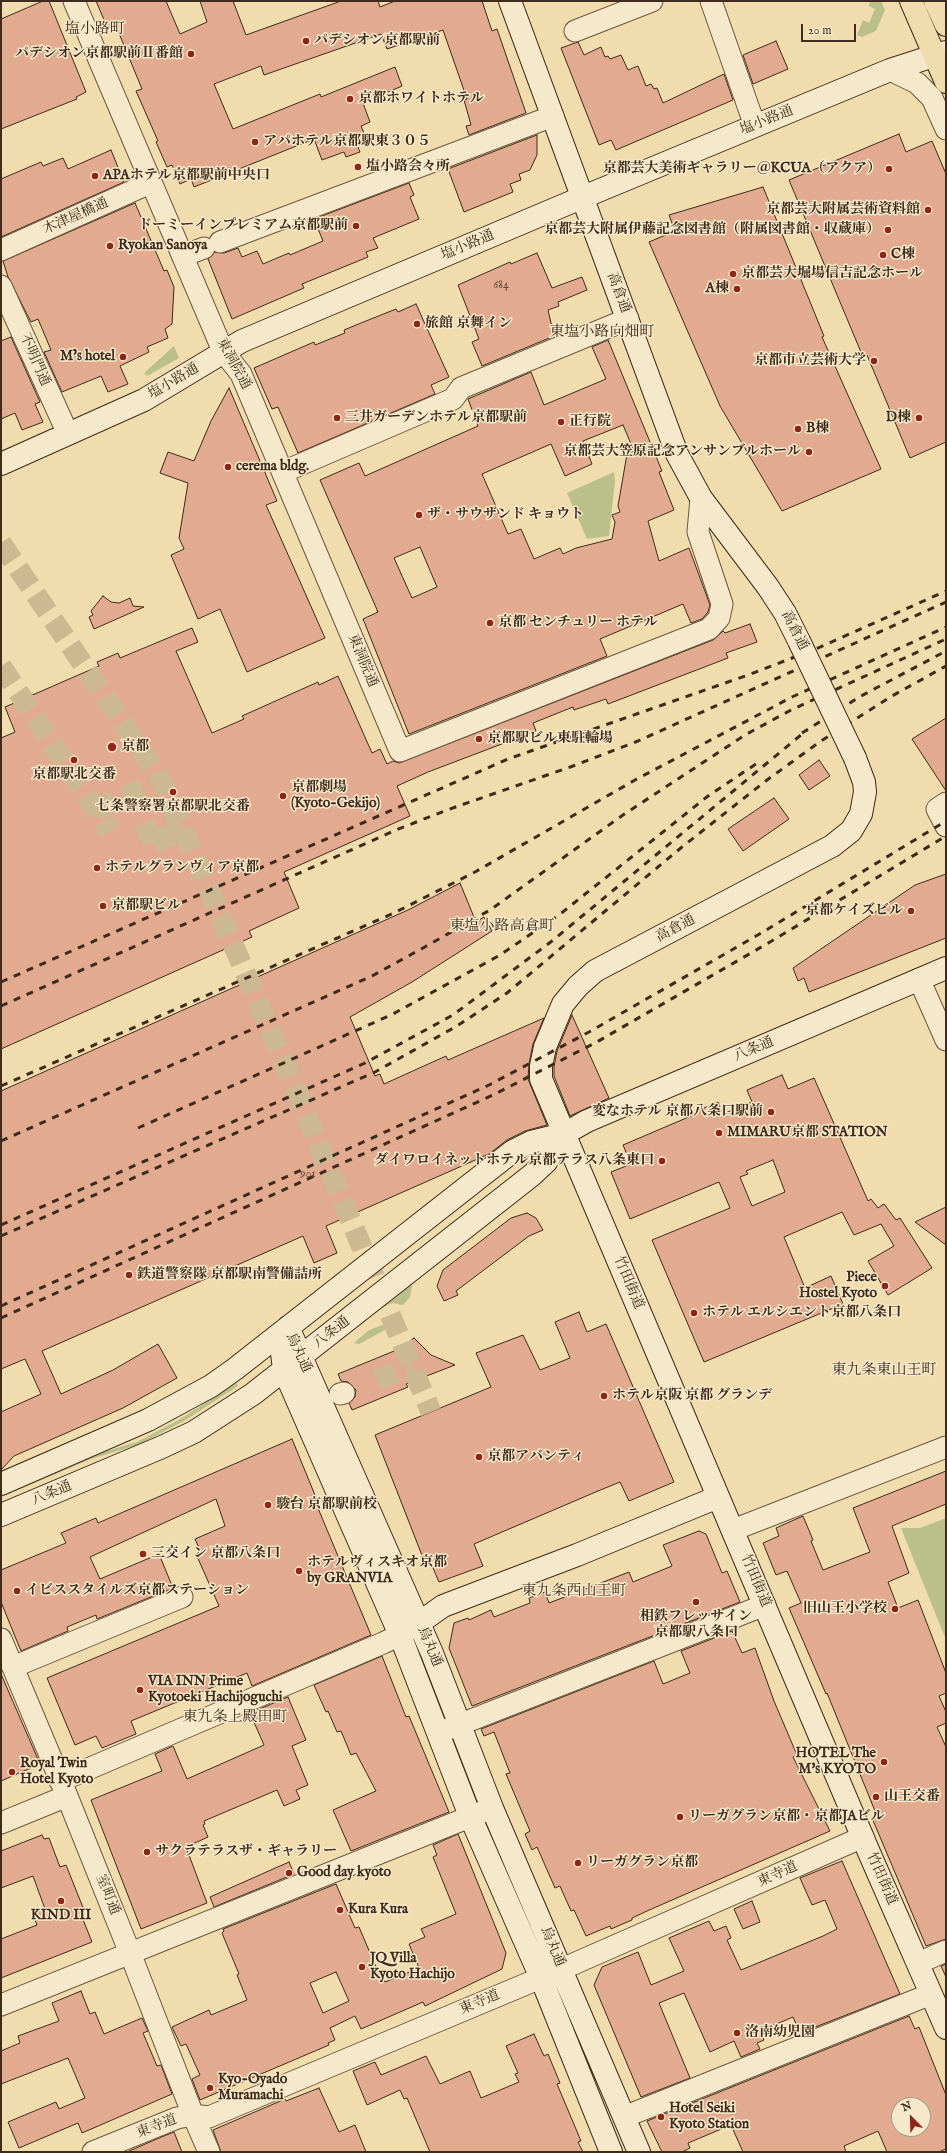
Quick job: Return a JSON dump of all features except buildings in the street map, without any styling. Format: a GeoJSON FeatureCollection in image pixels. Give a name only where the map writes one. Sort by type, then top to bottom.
{"type":"FeatureCollection","features":[{"type":"Feature","properties":{"kind":"highway"},"geometry":{"type":"LineString","coordinates":[[911,1],[940,53],[946,82]]}},
{"type":"Feature","properties":{"kind":"highway"},"geometry":{"type":"LineString","coordinates":[[935,1],[946,25]]}},
{"type":"Feature","properties":{"kind":"street","name":"東洞院通"},"geometry":{"type":"LineString","coordinates":[[74,1],[150,184],[183,256],[223,351],[241,374],[400,750],[709,629],[719,618],[722,604],[698,532],[701,498]]}},
{"type":"Feature","properties":{"kind":"street","name":"高倉通"},"geometry":{"type":"LineString","coordinates":[[510,1],[553,116],[581,198],[628,319],[677,454],[701,498],[768,587],[785,613],[855,758],[864,782],[864,804],[856,824],[842,840],[595,971],[578,986],[563,1004],[551,1029],[541,1066],[545,1089],[564,1134]]}},
{"type":"Feature","properties":{"kind":"street"},"geometry":{"type":"LineString","coordinates":[[575,31],[652,1]]}},
{"type":"Feature","properties":{"kind":"street"},"geometry":{"type":"LineString","coordinates":[[711,1],[755,126]]}},
{"type":"Feature","properties":{"kind":"street","name":"塩小路通"},"geometry":{"type":"LineString","coordinates":[[1,464],[144,400],[223,351],[581,198],[890,70],[940,53]]}},
{"type":"Feature","properties":{"kind":"street"},"geometry":{"type":"LineString","coordinates":[[890,70],[917,83],[932,98],[946,129]]}},
{"type":"Feature","properties":{"kind":"street"},"geometry":{"type":"LineString","coordinates":[[183,256],[553,116]]}},
{"type":"Feature","properties":{"kind":"street","name":"木津屋橋通"},"geometry":{"type":"LineString","coordinates":[[1,250],[150,184]]}},
{"type":"Feature","properties":{"kind":"street","name":"不明門通"},"geometry":{"type":"LineString","coordinates":[[1,286],[68,434]]}},
{"type":"Feature","properties":{"kind":"street"},"geometry":{"type":"LineString","coordinates":[[283,472],[453,399],[461,388],[628,319]]}},
{"type":"Feature","properties":{"kind":"street"},"geometry":{"type":"LineString","coordinates":[[946,803],[937,809],[946,826]]}},
{"type":"Feature","properties":{"kind":"street","name":"八条通"},"geometry":{"type":"LineString","coordinates":[[1,1484],[108,1438],[178,1404],[235,1369],[513,1151],[531,1142],[564,1134],[587,1121],[946,968]]}},
{"type":"Feature","properties":{"kind":"street"},"geometry":{"type":"LineString","coordinates":[[919,979],[946,1040]]}},
{"type":"Feature","properties":{"kind":"street","name":"八条通"},"geometry":{"type":"LineString","coordinates":[[1,1515],[137,1458],[194,1432],[254,1394],[532,1175],[546,1162],[564,1134]]}},
{"type":"Feature","properties":{"kind":"street","name":"竹田街道"},"geometry":{"type":"LineString","coordinates":[[564,1134],[863,1837],[946,2028]]}},
{"type":"Feature","properties":{"kind":"street","name":"烏丸通"},"geometry":{"type":"LineString","coordinates":[[288,1327],[419,1623],[492,1808],[639,2152]]}},
{"type":"Feature","properties":{"kind":"street","name":"烏丸通"},"geometry":{"type":"LineString","coordinates":[[288,1327],[281,1344],[284,1370],[400,1635],[470,1816],[541,1978],[611,2152]]}},
{"type":"Feature","properties":{"kind":"street"},"geometry":{"type":"LineString","coordinates":[[733,1530],[946,1448]]}},
{"type":"Feature","properties":{"kind":"street"},"geometry":{"type":"LineString","coordinates":[[1,1824],[63,1788],[400,1635],[443,1606],[577,1555],[718,1497]]}},
{"type":"Feature","properties":{"kind":"street"},"geometry":{"type":"LineString","coordinates":[[13,1667],[182,1597]]}},
{"type":"Feature","properties":{"kind":"street"},"geometry":{"type":"LineString","coordinates":[[438,1733],[765,1606]]}},
{"type":"Feature","properties":{"kind":"street","name":"室町通"},"geometry":{"type":"LineString","coordinates":[[1,1639],[130,1953],[193,2115],[209,2152]]}},
{"type":"Feature","properties":{"kind":"street"},"geometry":{"type":"LineString","coordinates":[[1,2005],[492,1808]]}},
{"type":"Feature","properties":{"kind":"street","name":"東寺道"},"geometry":{"type":"LineString","coordinates":[[93,2152],[177,2118],[193,2115],[209,2117],[541,1978],[863,1837]]}},
{"type":"Feature","properties":{"kind":"street"},"geometry":{"type":"LineString","coordinates":[[918,1963],[946,1952]]}},
{"type":"Feature","properties":{"kind":"street"},"geometry":{"type":"LineString","coordinates":[[624,2117],[931,1994]]}},
{"type":"Feature","properties":{"kind":"green space"},"geometry":{"type":"Polygon","coordinates":[[[870,1],[881,1],[885,10],[876,31],[862,37],[857,35],[863,20],[869,23],[875,9],[869,6],[870,1]]]}},
{"type":"Feature","properties":{"kind":"green space"},"geometry":{"type":"Polygon","coordinates":[[[174,346],[179,358],[147,376],[144,373],[174,346]]]}},
{"type":"Feature","properties":{"kind":"green space"},"geometry":{"type":"Polygon","coordinates":[[[614,472],[615,481],[609,536],[587,539],[567,493],[614,472]]]}},
{"type":"Feature","properties":{"kind":"green space"},"geometry":{"type":"Polygon","coordinates":[[[411,1282],[410,1297],[403,1305],[387,1302],[411,1282]]]}},
{"type":"Feature","properties":{"kind":"green space"},"geometry":{"type":"Polygon","coordinates":[[[382,1325],[391,1325],[387,1329],[359,1344],[354,1343],[369,1330],[382,1325]]]}},
{"type":"Feature","properties":{"kind":"green space"},"geometry":{"type":"Polygon","coordinates":[[[236,1383],[238,1386],[184,1421],[138,1445],[91,1459],[1,1497],[1,1494],[90,1456],[137,1442],[182,1418],[236,1383]]]}},
{"type":"Feature","properties":{"kind":"green space"},"geometry":{"type":"Polygon","coordinates":[[[946,1518],[946,1640],[901,1528],[920,1528],[946,1518]]]}},
{"type":"Feature","properties":{"kind":"tunnel"},"geometry":{"type":"LineString","coordinates":[[1,543],[162,781],[289,1073],[431,1412]]}},
{"type":"Feature","properties":{"kind":"tunnel"},"geometry":{"type":"LineString","coordinates":[[1,666],[110,831]]}},
{"type":"Feature","properties":{"kind":"tunnel"},"geometry":{"type":"LineString","coordinates":[[96,810],[162,781]]}},
{"type":"Feature","properties":{"kind":"tunnel"},"geometry":{"type":"LineString","coordinates":[[139,837],[179,820]]}},
{"type":"Feature","properties":{"kind":"tunnel"},"geometry":{"type":"LineString","coordinates":[[159,829],[169,852]]}},
{"type":"Feature","properties":{"kind":"tunnel"},"geometry":{"type":"LineString","coordinates":[[377,1380],[412,1365]]}},
{"type":"Feature","properties":{"kind":"railway"},"geometry":{"type":"LineString","coordinates":[[1,982],[508,759],[748,675],[818,648],[946,591]]}},
{"type":"Feature","properties":{"kind":"railway"},"geometry":{"type":"LineString","coordinates":[[1,1006],[396,830],[638,741],[946,602]]}},
{"type":"Feature","properties":{"kind":"railway"},"geometry":{"type":"LineString","coordinates":[[1,1086],[394,913],[475,872],[635,780],[792,697],[946,627]]}},
{"type":"Feature","properties":{"kind":"railway"},"geometry":{"type":"LineString","coordinates":[[1,1141],[372,976],[490,910],[623,815],[745,735],[791,710],[946,639]]}},
{"type":"Feature","properties":{"kind":"railway"},"geometry":{"type":"LineString","coordinates":[[802,733],[861,696],[946,651]]}},
{"type":"Feature","properties":{"kind":"railway"},"geometry":{"type":"LineString","coordinates":[[1,1236],[375,1072],[457,1026],[507,993],[682,847],[767,780],[821,741],[892,696],[946,666]]}},
{"type":"Feature","properties":{"kind":"railway"},"geometry":{"type":"LineString","coordinates":[[1,1225],[365,1063],[453,1015],[552,941],[807,730]]}},
{"type":"Feature","properties":{"kind":"railway"},"geometry":{"type":"LineString","coordinates":[[138,1128],[393,1014],[500,955],[559,915],[708,796],[759,762]]}},
{"type":"Feature","properties":{"kind":"railway"},"geometry":{"type":"LineString","coordinates":[[1,1306],[489,1085],[589,1032],[763,932],[946,821]]}},
{"type":"Feature","properties":{"kind":"railway"},"geometry":{"type":"LineString","coordinates":[[1,1318],[493,1095],[595,1043],[770,942],[946,836]]}},
{"type":"Feature","properties":{"kind":"place","name":"パデシオン京都駅前"},"geometry":{"type":"Point","coordinates":[306,41]}},
{"type":"Feature","properties":{"kind":"place","name":"パデシオン京都駅前Ⅱ番館"},"geometry":{"type":"Point","coordinates":[191,54]}},
{"type":"Feature","properties":{"kind":"place","name":"京都ホワイトホテル"},"geometry":{"type":"Point","coordinates":[350,99]}},
{"type":"Feature","properties":{"kind":"place","name":"アパホテル京都駅東３０５"},"geometry":{"type":"Point","coordinates":[255,142]}},
{"type":"Feature","properties":{"kind":"place","name":"塩小路会々所"},"geometry":{"type":"Point","coordinates":[358,167]}},
{"type":"Feature","properties":{"kind":"place","name":"京都芸大美術ギャラリー＠KCUA（アクア）"},"geometry":{"type":"Point","coordinates":[889,169]}},
{"type":"Feature","properties":{"kind":"place","name":"APAホテル京都駅前中央口"},"geometry":{"type":"Point","coordinates":[95,176]}},
{"type":"Feature","properties":{"kind":"place","name":"京都芸大附属芸術資料館"},"geometry":{"type":"Point","coordinates":[928,210]}},
{"type":"Feature","properties":{"kind":"place","name":"ドーミーインプレミアム京都駅前"},"geometry":{"type":"Point","coordinates":[356,226]}},
{"type":"Feature","properties":{"kind":"place","name":"京都芸大附属伊藤記念図書館（附属図書館・収蔵庫）"},"geometry":{"type":"Point","coordinates":[888,230]}},
{"type":"Feature","properties":{"kind":"place","name":"Ryokan Sanoya"},"geometry":{"type":"Point","coordinates":[110,246]}},
{"type":"Feature","properties":{"kind":"place","name":"C棟"},"geometry":{"type":"Point","coordinates":[883,255]}},
{"type":"Feature","properties":{"kind":"place","name":"京都芸大堀場信吉記念ホール"},"geometry":{"type":"Point","coordinates":[733,274]}},
{"type":"Feature","properties":{"kind":"place","name":"A棟"},"geometry":{"type":"Point","coordinates":[737,289]}},
{"type":"Feature","properties":{"kind":"place","name":"旅館 京舞イン"},"geometry":{"type":"Point","coordinates":[417,324]}},
{"type":"Feature","properties":{"kind":"place","name":"M’s hotel"},"geometry":{"type":"Point","coordinates":[123,357]}},
{"type":"Feature","properties":{"kind":"place","name":"京都市立芸術大学"},"geometry":{"type":"Point","coordinates":[874,361]}},
{"type":"Feature","properties":{"kind":"place","name":"三井ガーデンホテル京都駅前"},"geometry":{"type":"Point","coordinates":[337,418]}},
{"type":"Feature","properties":{"kind":"place","name":"D棟"},"geometry":{"type":"Point","coordinates":[919,418]}},
{"type":"Feature","properties":{"kind":"place","name":"正行院"},"geometry":{"type":"Point","coordinates":[561,422]}},
{"type":"Feature","properties":{"kind":"place","name":"B棟"},"geometry":{"type":"Point","coordinates":[798,429]}},
{"type":"Feature","properties":{"kind":"place","name":"京都芸大笠原記念アンサンブルホール"},"geometry":{"type":"Point","coordinates":[809,452]}},
{"type":"Feature","properties":{"kind":"place","name":"cerema bldg."},"geometry":{"type":"Point","coordinates":[228,467]}},
{"type":"Feature","properties":{"kind":"place","name":"ザ・サウザンド キョウト"},"geometry":{"type":"Point","coordinates":[419,515]}},
{"type":"Feature","properties":{"kind":"place","name":"京都 センチュリー ホテル"},"geometry":{"type":"Point","coordinates":[490,623]}},
{"type":"Feature","properties":{"kind":"place","name":"京都駅ビル東駐輪場"},"geometry":{"type":"Point","coordinates":[479,739]}},
{"type":"Feature","properties":{"kind":"place","name":"京都"},"geometry":{"type":"Point","coordinates":[112,747]}},
{"type":"Feature","properties":{"kind":"place","name":"京都駅北交番"},"geometry":{"type":"Point","coordinates":[74,760]}},
{"type":"Feature","properties":{"kind":"place","name":"七条警察署京都駅北交番"},"geometry":{"type":"Point","coordinates":[173,792]}},
{"type":"Feature","properties":{"kind":"place","name":"京都劇場 (Kyoto-Gekijo)"},"geometry":{"type":"Point","coordinates":[283,796]}},
{"type":"Feature","properties":{"kind":"place","name":"ホテルグランヴィア京都"},"geometry":{"type":"Point","coordinates":[97,868]}},
{"type":"Feature","properties":{"kind":"place","name":"京都駅ビル"},"geometry":{"type":"Point","coordinates":[103,906]}},
{"type":"Feature","properties":{"kind":"place","name":"京都ケイズビル"},"geometry":{"type":"Point","coordinates":[911,911]}},
{"type":"Feature","properties":{"kind":"place","name":"変なホテル 京都八条口駅前"},"geometry":{"type":"Point","coordinates":[771,1112]}},
{"type":"Feature","properties":{"kind":"place","name":"MIMARU京都 STATION"},"geometry":{"type":"Point","coordinates":[719,1133]}},
{"type":"Feature","properties":{"kind":"place","name":"ダイワロイネットホテル京都テラス八条東口"},"geometry":{"type":"Point","coordinates":[662,1161]}},
{"type":"Feature","properties":{"kind":"place","name":"鉄道警察隊 京都駅南警備詰所"},"geometry":{"type":"Point","coordinates":[129,1275]}},
{"type":"Feature","properties":{"kind":"place","name":"Piece Hostel Kyoto"},"geometry":{"type":"Point","coordinates":[885,1286]}},
{"type":"Feature","properties":{"kind":"place","name":"ホテル エルシエント京都八条口"},"geometry":{"type":"Point","coordinates":[694,1313]}},
{"type":"Feature","properties":{"kind":"place","name":"ホテル京阪 京都 グランデ"},"geometry":{"type":"Point","coordinates":[604,1396]}},
{"type":"Feature","properties":{"kind":"place","name":"京都アバンティ"},"geometry":{"type":"Point","coordinates":[479,1457]}},
{"type":"Feature","properties":{"kind":"place","name":"駿台 京都駅前校"},"geometry":{"type":"Point","coordinates":[268,1505]}},
{"type":"Feature","properties":{"kind":"place","name":"三交イン 京都八条口"},"geometry":{"type":"Point","coordinates":[143,1554]}},
{"type":"Feature","properties":{"kind":"place","name":"ホテルヴィスキオ京都 by GRANVIA"},"geometry":{"type":"Point","coordinates":[299,1571]}},
{"type":"Feature","properties":{"kind":"place","name":"イビススタイルズ京都ステーション"},"geometry":{"type":"Point","coordinates":[17,1591]}},
{"type":"Feature","properties":{"kind":"place","name":"相鉄フレッサイン 京都駅八条口"},"geometry":{"type":"Point","coordinates":[696,1602]}},
{"type":"Feature","properties":{"kind":"place","name":"旧山王小学校"},"geometry":{"type":"Point","coordinates":[895,1609]}},
{"type":"Feature","properties":{"kind":"place","name":"VIA INN Prime Kyotoeki Hachijoguchi"},"geometry":{"type":"Point","coordinates":[140,1690]}},
{"type":"Feature","properties":{"kind":"place","name":"HOTEL The M's KYOTO"},"geometry":{"type":"Point","coordinates":[884,1762]}},
{"type":"Feature","properties":{"kind":"place","name":"Royal Twin Hotel Kyoto"},"geometry":{"type":"Point","coordinates":[12,1772]}},
{"type":"Feature","properties":{"kind":"place","name":"山王交番"},"geometry":{"type":"Point","coordinates":[876,1797]}},
{"type":"Feature","properties":{"kind":"place","name":"リーガグラン京都・京都JAビル"},"geometry":{"type":"Point","coordinates":[680,1817]}},
{"type":"Feature","properties":{"kind":"place","name":"サクラテラスザ・ギャラリー"},"geometry":{"type":"Point","coordinates":[147,1852]}},
{"type":"Feature","properties":{"kind":"place","name":"リーガグラン京都"},"geometry":{"type":"Point","coordinates":[578,1863]}},
{"type":"Feature","properties":{"kind":"place","name":"Good day kyoto"},"geometry":{"type":"Point","coordinates":[289,1873]}},
{"type":"Feature","properties":{"kind":"place","name":"KIND III"},"geometry":{"type":"Point","coordinates":[61,1901]}},
{"type":"Feature","properties":{"kind":"place","name":"Kura Kura"},"geometry":{"type":"Point","coordinates":[340,1910]}},
{"type":"Feature","properties":{"kind":"place","name":"JQ Villa Kyoto Hachijo"},"geometry":{"type":"Point","coordinates":[362,1967]}},
{"type":"Feature","properties":{"kind":"place","name":"洛南幼児園"},"geometry":{"type":"Point","coordinates":[737,2033]}},
{"type":"Feature","properties":{"kind":"place","name":"Kyo-Oyado Muramachi"},"geometry":{"type":"Point","coordinates":[210,2088]}},
{"type":"Feature","properties":{"kind":"place","name":"Hotel Seiki Kyoto Station"},"geometry":{"type":"Point","coordinates":[661,2117]}},
{"type":"Feature","properties":{"kind":"district","name":"塩小路町"},"geometry":{"type":"Point","coordinates":[95,30]}},
{"type":"Feature","properties":{"kind":"district","name":"東塩小路向畑町"},"geometry":{"type":"Point","coordinates":[602,333]}},
{"type":"Feature","properties":{"kind":"district","name":"東塩小路高倉町"},"geometry":{"type":"Point","coordinates":[502,927]}},
{"type":"Feature","properties":{"kind":"district","name":"東九条東山王町"},"geometry":{"type":"Point","coordinates":[884,1371]}},
{"type":"Feature","properties":{"kind":"district","name":"東九条西山王町"},"geometry":{"type":"Point","coordinates":[574,1592]}},
{"type":"Feature","properties":{"kind":"district","name":"東九条上殿田町"},"geometry":{"type":"Point","coordinates":[235,1718]}}]}
